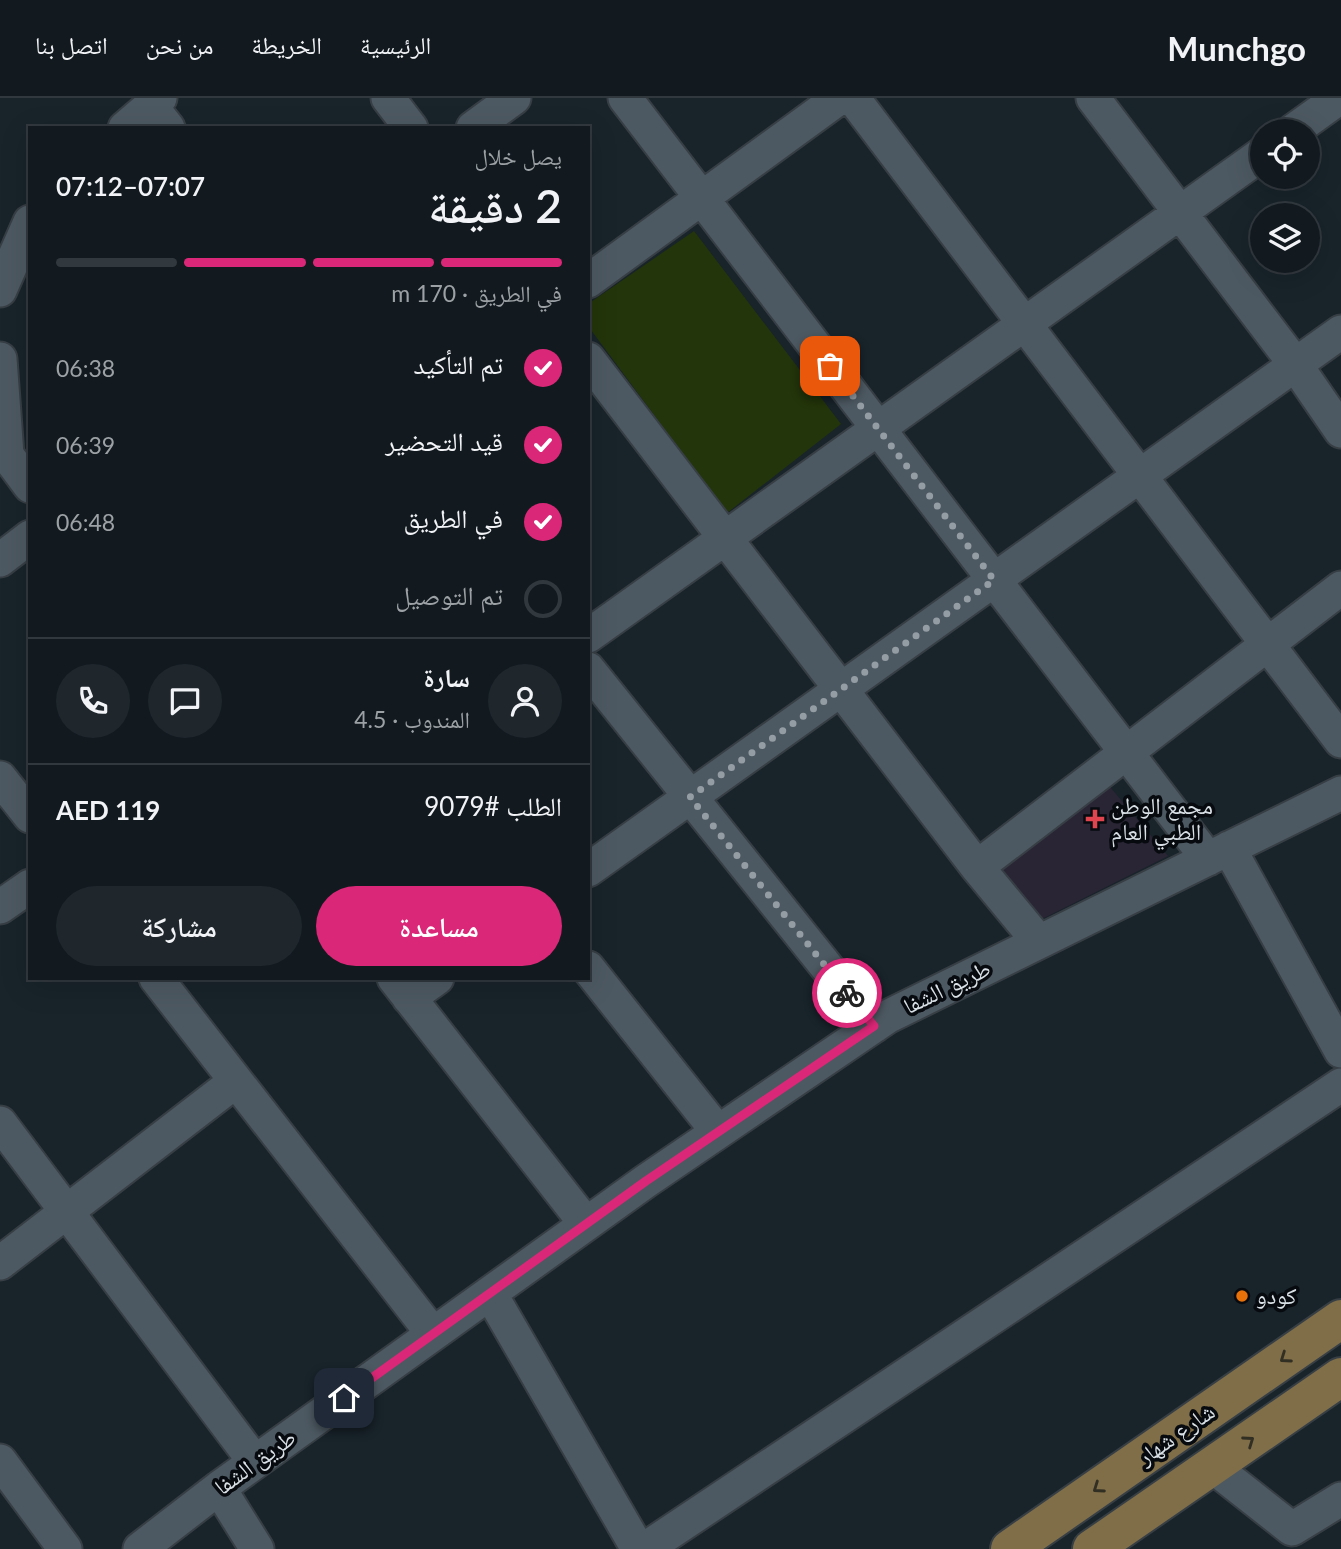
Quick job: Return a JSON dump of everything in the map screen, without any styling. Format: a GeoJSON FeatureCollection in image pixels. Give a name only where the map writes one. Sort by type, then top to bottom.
{"type":"FeatureCollection","features":[{"type":"Feature","properties":{"kind":"main road","name":"شارع شهار"},"geometry":{"type":"LineString","coordinates":[[1010,1549],[1341,1319]]}},
{"type":"Feature","properties":{"kind":"main road","name":"شارع شهار"},"geometry":{"type":"LineString","coordinates":[[1104,1546],[1212,1466],[1341,1377]]}},
{"type":"Feature","properties":{"kind":"street"},"geometry":{"type":"LineString","coordinates":[[388,98],[409,126]]}},
{"type":"Feature","properties":{"kind":"street"},"geometry":{"type":"LineString","coordinates":[[476,126],[514,98]]}},
{"type":"Feature","properties":{"kind":"street"},"geometry":{"type":"LineString","coordinates":[[625,98],[1126,752],[1218,854],[1341,1051]]}},
{"type":"Feature","properties":{"kind":"street"},"geometry":{"type":"LineString","coordinates":[[590,280],[839,98]]}},
{"type":"Feature","properties":{"kind":"street"},"geometry":{"type":"LineString","coordinates":[[853,98],[1341,741]]}},
{"type":"Feature","properties":{"kind":"street"},"geometry":{"type":"LineString","coordinates":[[1093,98],[1295,364],[1341,431]]}},
{"type":"Feature","properties":{"kind":"street"},"geometry":{"type":"LineString","coordinates":[[1312,119],[1333,106]]}},
{"type":"Feature","properties":{"kind":"street"},"geometry":{"type":"LineString","coordinates":[[129,126],[159,110]]}},
{"type":"Feature","properties":{"kind":"street"},"geometry":{"type":"LineString","coordinates":[[590,635],[1250,163]]}},
{"type":"Feature","properties":{"kind":"street"},"geometry":{"type":"LineString","coordinates":[[0,290],[26,242]]}},
{"type":"Feature","properties":{"kind":"street"},"geometry":{"type":"LineString","coordinates":[[590,869],[1341,332]]}},
{"type":"Feature","properties":{"kind":"street"},"geometry":{"type":"LineString","coordinates":[[0,359],[8,455],[24,467]]}},
{"type":"Feature","properties":{"kind":"street"},"geometry":{"type":"LineString","coordinates":[[590,362],[977,867],[1039,942]]}},
{"type":"Feature","properties":{"kind":"street"},"geometry":{"type":"LineString","coordinates":[[0,559],[28,538]]}},
{"type":"Feature","properties":{"kind":"street"},"geometry":{"type":"LineString","coordinates":[[977,867],[1341,588]]}},
{"type":"Feature","properties":{"kind":"street"},"geometry":{"type":"LineString","coordinates":[[590,672],[874,1026]]}},
{"type":"Feature","properties":{"kind":"street"},"geometry":{"type":"LineString","coordinates":[[0,778],[28,813]]}},
{"type":"Feature","properties":{"kind":"street","name":"طريق الشفا"},"geometry":{"type":"LineString","coordinates":[[140,1549],[219,1488],[586,1224],[887,1017],[1341,793]]}},
{"type":"Feature","properties":{"kind":"street"},"geometry":{"type":"LineString","coordinates":[[0,907],[28,887]]}},
{"type":"Feature","properties":{"kind":"street"},"geometry":{"type":"LineString","coordinates":[[590,971],[718,1132]]}},
{"type":"Feature","properties":{"kind":"street"},"geometry":{"type":"LineString","coordinates":[[158,980],[433,1334]]}},
{"type":"Feature","properties":{"kind":"street"},"geometry":{"type":"LineString","coordinates":[[429,980],[402,988],[586,1224]]}},
{"type":"Feature","properties":{"kind":"street"},"geometry":{"type":"LineString","coordinates":[[0,1263],[236,1081]]}},
{"type":"Feature","properties":{"kind":"street"},"geometry":{"type":"LineString","coordinates":[[645,1549],[1341,1085]]}},
{"type":"Feature","properties":{"kind":"street"},"geometry":{"type":"LineString","coordinates":[[0,1123],[255,1462]]}},
{"type":"Feature","properties":{"kind":"street"},"geometry":{"type":"LineString","coordinates":[[490,1293],[638,1549]]}},
{"type":"Feature","properties":{"kind":"street"},"geometry":{"type":"LineString","coordinates":[[0,1461],[65,1549]]}},
{"type":"Feature","properties":{"kind":"street"},"geometry":{"type":"LineString","coordinates":[[1212,1466],[1297,1539],[1341,1499]]}},
{"type":"Feature","properties":{"kind":"street"},"geometry":{"type":"LineString","coordinates":[[219,1488],[257,1549]]}},
{"type":"Feature","properties":{"kind":"shaded area","name":"مجمع الوطن الطبي العام"},"geometry":{"type":"Polygon","coordinates":[[[1105,781],[1168,856],[1036,922],[997,859],[1105,781]]]}},
{"type":"Feature","properties":{"kind":"green space"},"geometry":{"type":"Polygon","coordinates":[[[694,231],[841,424],[727,513],[590,329],[590,303],[694,231]]]}},
{"type":"Feature","properties":{"kind":"way so far"},"geometry":{"type":"LineString","coordinates":[[830,366],[994,580],[690,797],[847,993]]}},
{"type":"Feature","properties":{"kind":"place","name":"مجمع الوطن الطبي العام"},"geometry":{"type":"Point","coordinates":[1095,819]}},
{"type":"Feature","properties":{"kind":"place","name":"كودو"},"geometry":{"type":"Point","coordinates":[1242,1296]}},
{"type":"Feature","properties":{"kind":"route"},"geometry":{"type":"LineString","coordinates":[[344,1398],[646,1181],[874,1026],[847,993]]}}]}
